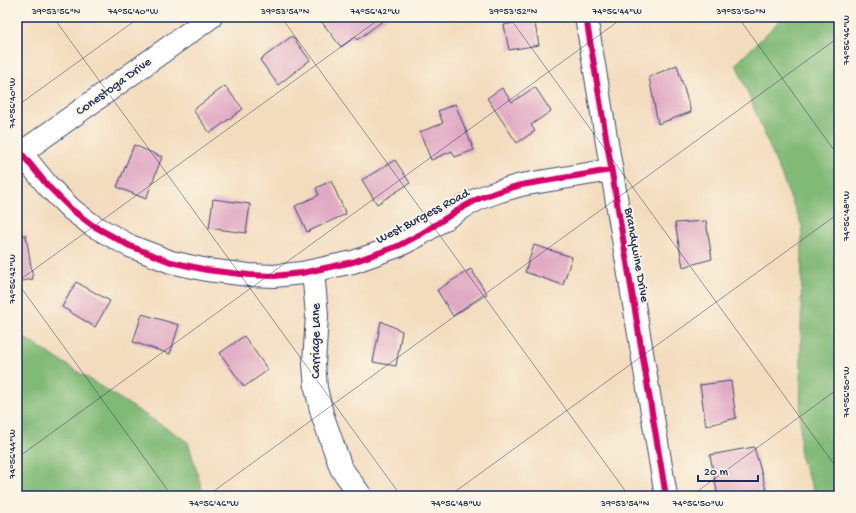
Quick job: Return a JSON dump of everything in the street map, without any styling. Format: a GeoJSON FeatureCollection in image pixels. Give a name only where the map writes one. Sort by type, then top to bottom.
{"type":"FeatureCollection","features":[{"type":"Feature","properties":{"kind":"street","name":"Conestoga Drive"},"geometry":{"type":"LineString","coordinates":[[19,152],[211,17]]}},
{"type":"Feature","properties":{"kind":"street","name":"Brandywine Drive"},"geometry":{"type":"LineString","coordinates":[[586,17],[666,496]]}},
{"type":"Feature","properties":{"kind":"street","name":"West Burgess Road"},"geometry":{"type":"LineString","coordinates":[[19,152],[48,186],[71,209],[92,225],[130,246],[172,262],[214,271],[249,276],[302,274],[353,262],[398,246],[421,234],[460,208],[480,198],[520,185],[611,170]]}},
{"type":"Feature","properties":{"kind":"street","name":"Carriage Lane"},"geometry":{"type":"LineString","coordinates":[[313,271],[317,315],[314,364],[316,388],[322,414],[341,468],[360,496]]}},
{"type":"Feature","properties":{"kind":"green space"},"geometry":{"type":"Polygon","coordinates":[[[783,17],[839,17],[839,496],[816,496],[800,456],[802,226],[736,64],[783,17]]]}},
{"type":"Feature","properties":{"kind":"green space"},"geometry":{"type":"Polygon","coordinates":[[[17,333],[188,442],[204,496],[17,496],[17,333]]]}},
{"type":"Feature","properties":{"kind":"building"},"geometry":{"type":"Polygon","coordinates":[[[318,17],[388,17],[357,40],[355,37],[341,47],[318,17]]]}},
{"type":"Feature","properties":{"kind":"building"},"geometry":{"type":"Polygon","coordinates":[[[534,19],[539,45],[509,50],[504,25],[534,19]]]}},
{"type":"Feature","properties":{"kind":"building"},"geometry":{"type":"Polygon","coordinates":[[[292,36],[310,60],[278,85],[260,60],[292,36]]]}},
{"type":"Feature","properties":{"kind":"building"},"geometry":{"type":"Polygon","coordinates":[[[677,65],[691,112],[658,124],[649,77],[677,65]]]}},
{"type":"Feature","properties":{"kind":"building"},"geometry":{"type":"Polygon","coordinates":[[[225,86],[243,109],[210,133],[193,110],[225,86]]]}},
{"type":"Feature","properties":{"kind":"building"},"geometry":{"type":"Polygon","coordinates":[[[535,87],[551,111],[531,125],[535,131],[517,143],[487,98],[502,88],[512,102],[535,87]]]}},
{"type":"Feature","properties":{"kind":"building"},"geometry":{"type":"Polygon","coordinates":[[[455,104],[474,150],[455,157],[452,151],[431,160],[420,132],[443,123],[438,111],[455,104]]]}},
{"type":"Feature","properties":{"kind":"building"},"geometry":{"type":"Polygon","coordinates":[[[134,145],[162,157],[146,199],[117,187],[134,145]]]}},
{"type":"Feature","properties":{"kind":"building"},"geometry":{"type":"Polygon","coordinates":[[[395,160],[410,183],[377,204],[362,180],[395,160]]]}},
{"type":"Feature","properties":{"kind":"building"},"geometry":{"type":"Polygon","coordinates":[[[331,181],[346,214],[307,232],[295,206],[319,195],[316,188],[331,181]]]}},
{"type":"Feature","properties":{"kind":"building"},"geometry":{"type":"Polygon","coordinates":[[[213,199],[250,204],[246,233],[209,228],[213,199]]]}},
{"type":"Feature","properties":{"kind":"building"},"geometry":{"type":"Polygon","coordinates":[[[706,221],[712,259],[683,267],[675,223],[706,221]]]}},
{"type":"Feature","properties":{"kind":"building"},"geometry":{"type":"Polygon","coordinates":[[[26,235],[33,279],[17,282],[17,236],[26,235]]]}},
{"type":"Feature","properties":{"kind":"building"},"geometry":{"type":"Polygon","coordinates":[[[534,245],[572,257],[563,285],[525,272],[534,245]]]}},
{"type":"Feature","properties":{"kind":"building"},"geometry":{"type":"Polygon","coordinates":[[[471,269],[487,294],[453,316],[437,290],[471,269]]]}},
{"type":"Feature","properties":{"kind":"building"},"geometry":{"type":"Polygon","coordinates":[[[76,282],[110,301],[95,327],[62,307],[76,282]]]}},
{"type":"Feature","properties":{"kind":"building"},"geometry":{"type":"Polygon","coordinates":[[[142,314],[179,325],[170,354],[133,342],[142,314]]]}},
{"type":"Feature","properties":{"kind":"building"},"geometry":{"type":"Polygon","coordinates":[[[381,321],[402,331],[396,366],[373,362],[381,321]]]}},
{"type":"Feature","properties":{"kind":"building"},"geometry":{"type":"Polygon","coordinates":[[[244,336],[268,370],[244,387],[220,353],[244,336]]]}},
{"type":"Feature","properties":{"kind":"building"},"geometry":{"type":"Polygon","coordinates":[[[731,381],[736,418],[706,426],[700,385],[731,381]]]}},
{"type":"Feature","properties":{"kind":"building"},"geometry":{"type":"Polygon","coordinates":[[[754,447],[766,489],[736,496],[718,496],[710,455],[754,447]]]}},
{"type":"Feature","properties":{"kind":"cycle path"},"geometry":{"type":"LineString","coordinates":[[586,17],[666,496]]}},
{"type":"Feature","properties":{"kind":"cycle path"},"geometry":{"type":"LineString","coordinates":[[17,148],[48,186],[71,209],[92,225],[130,246],[171,262],[207,270],[249,275],[274,276],[302,273],[353,262],[398,246],[421,234],[480,198],[500,191],[521,185],[611,170]]}}]}
